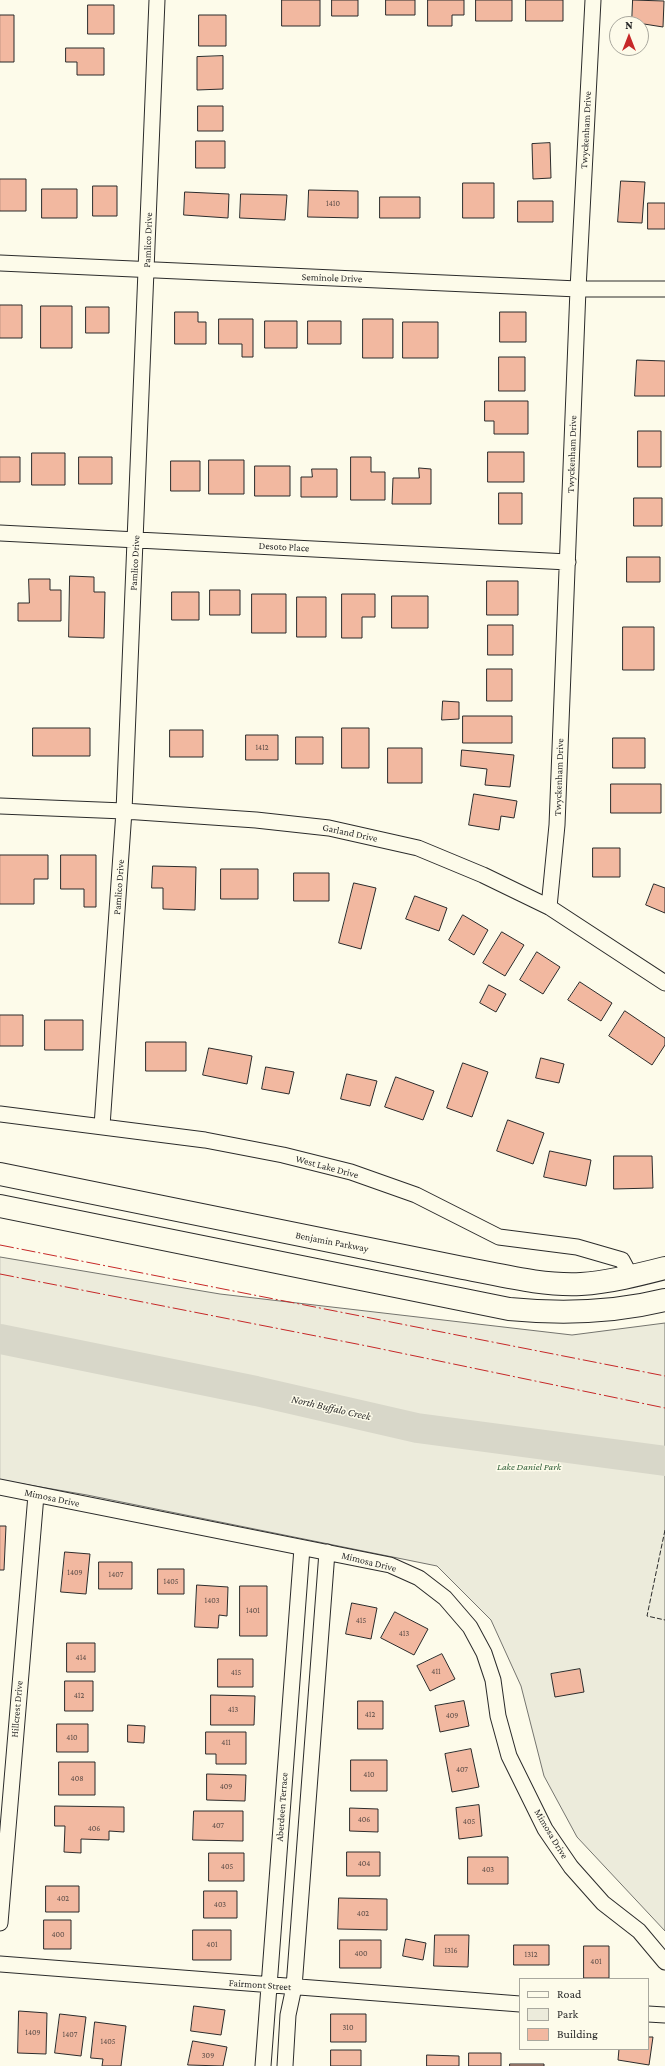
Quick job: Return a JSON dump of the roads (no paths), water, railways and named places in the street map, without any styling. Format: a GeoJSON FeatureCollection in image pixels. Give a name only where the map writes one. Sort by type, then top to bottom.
{"type":"FeatureCollection","features":[{"type":"Feature","properties":{"kind":"main road","name":"Benjamin Parkway"},"geometry":{"type":"LineString","coordinates":[[0,1174],[463,1268],[540,1282],[580,1284],[631,1277],[665,1268]]}},
{"type":"Feature","properties":{"kind":"main road"},"geometry":{"type":"LineString","coordinates":[[0,1206],[509,1309],[552,1313],[596,1312],[642,1306],[665,1300]]}},
{"type":"Feature","properties":{"kind":"street","name":"Pamlico Drive"},"geometry":{"type":"LineString","coordinates":[[102,1126],[124,811],[157,0]]}},
{"type":"Feature","properties":{"kind":"street","name":"Twyckenham Drive"},"geometry":{"type":"LineString","coordinates":[[549,907],[557,824],[578,288],[593,0]]}},
{"type":"Feature","properties":{"kind":"street","name":"Seminole Drive"},"geometry":{"type":"LineString","coordinates":[[0,263],[578,288],[665,289]]}},
{"type":"Feature","properties":{"kind":"street","name":"Desoto Place"},"geometry":{"type":"LineString","coordinates":[[0,533],[568,562]]}},
{"type":"Feature","properties":{"kind":"street","name":"Garland Drive"},"geometry":{"type":"LineString","coordinates":[[0,806],[124,811],[256,820],[329,828],[418,848],[483,875],[549,907],[665,983]]}},
{"type":"Feature","properties":{"kind":"street","name":"West Lake Drive"},"geometry":{"type":"LineString","coordinates":[[0,1114],[205,1140],[283,1154],[351,1172],[416,1195],[499,1237],[577,1247],[622,1260],[631,1277]]}},
{"type":"Feature","properties":{"kind":"street","name":"Mimosa Drive"},"geometry":{"type":"LineString","coordinates":[[0,1487],[390,1565],[419,1578],[445,1598],[470,1627],[486,1660],[492,1680],[498,1716],[509,1756],[545,1829],[571,1868],[604,1903],[639,1931],[665,1962]]}},
{"type":"Feature","properties":{"kind":"street","name":"Hillcrest Drive"},"geometry":{"type":"LineString","coordinates":[[0,1923],[36,1495]]}},
{"type":"Feature","properties":{"kind":"street","name":"Aberdeen Terrace"},"geometry":{"type":"LineString","coordinates":[[263,2066],[302,1548]]}},
{"type":"Feature","properties":{"kind":"street"},"geometry":{"type":"LineString","coordinates":[[285,2066],[288,2015],[294,1987],[327,1552]]}},
{"type":"Feature","properties":{"kind":"street","name":"Fairmont Street"},"geometry":{"type":"LineString","coordinates":[[0,1964],[268,1986],[519,2004]]}},
{"type":"Feature","properties":{"kind":"street"},"geometry":{"type":"LineString","coordinates":[[649,2014],[665,2016]]}},
{"type":"Feature","properties":{"kind":"waterway","name":"North Buffalo Creek"},"geometry":{"type":"LineString","coordinates":[[0,1339],[256,1391],[417,1428],[665,1461]]}},
{"type":"Feature","properties":{"kind":"park label","name":"Lake Daniel Park"},"geometry":{"type":"Point","coordinates":[529,1467]}}]}
